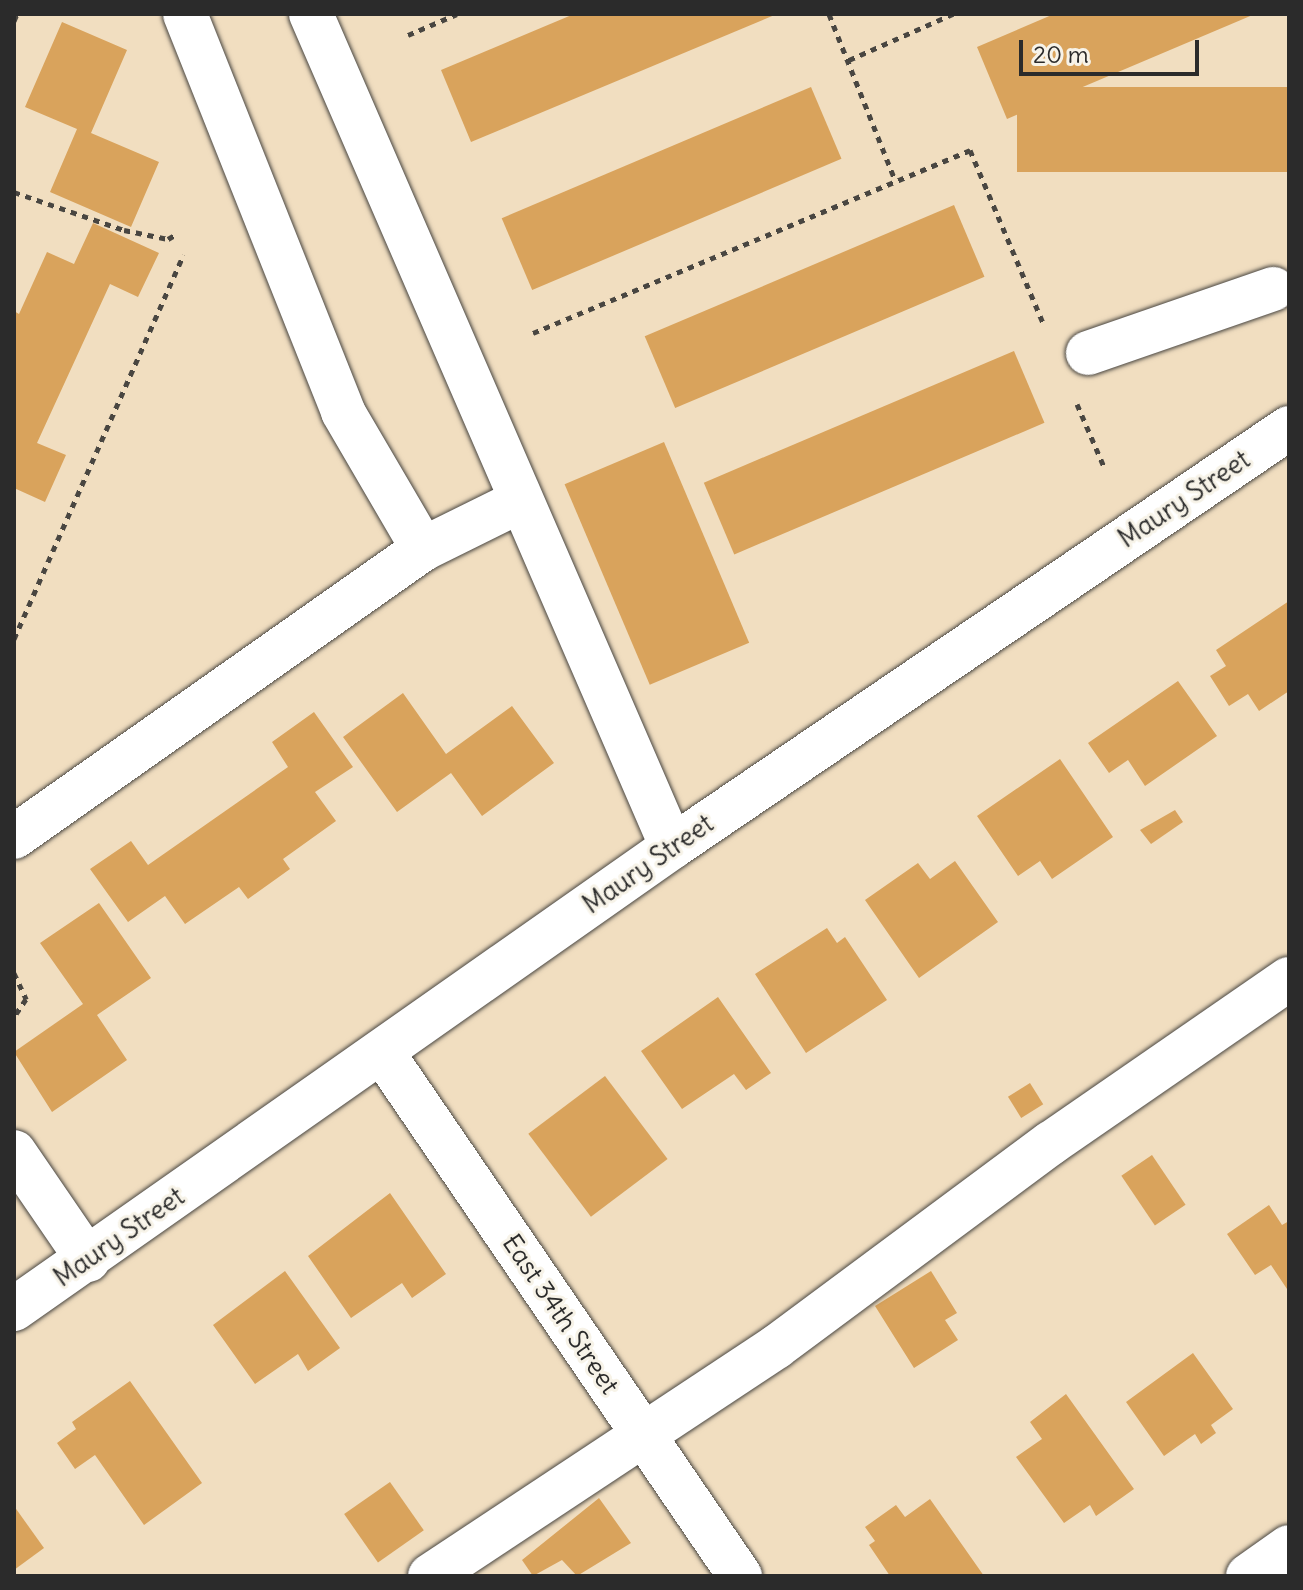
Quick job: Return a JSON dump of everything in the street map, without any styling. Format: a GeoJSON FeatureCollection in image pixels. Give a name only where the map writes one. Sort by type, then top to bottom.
{"type":"FeatureCollection","features":[{"type":"Feature","properties":{"kind":"street"},"geometry":{"type":"LineString","coordinates":[[185,14],[343,412],[423,549]]}},
{"type":"Feature","properties":{"kind":"street"},"geometry":{"type":"LineString","coordinates":[[311,14],[672,847]]}},
{"type":"Feature","properties":{"kind":"street"},"geometry":{"type":"LineString","coordinates":[[1088,353],[1284,294]]}},
{"type":"Feature","properties":{"kind":"street","name":"Maury Street"},"geometry":{"type":"LineString","coordinates":[[14,1309],[88,1260],[672,847],[1289,428]]}},
{"type":"Feature","properties":{"kind":"street"},"geometry":{"type":"LineString","coordinates":[[14,837],[423,549],[520,501]]}},
{"type":"Feature","properties":{"kind":"street"},"geometry":{"type":"LineString","coordinates":[[430,1576],[776,1347],[1051,1143],[1289,979]]}},
{"type":"Feature","properties":{"kind":"street","name":"East 34th Street"},"geometry":{"type":"LineString","coordinates":[[382,1052],[740,1576]]}},
{"type":"Feature","properties":{"kind":"street"},"geometry":{"type":"LineString","coordinates":[[14,1152],[88,1260]]}},
{"type":"Feature","properties":{"kind":"street"},"geometry":{"type":"LineString","coordinates":[[1248,1576],[1289,1547]]}},
{"type":"Feature","properties":{"kind":"path"},"geometry":{"type":"LineString","coordinates":[[14,21],[17,14]]}},
{"type":"Feature","properties":{"kind":"path"},"geometry":{"type":"LineString","coordinates":[[408,35],[457,14]]}},
{"type":"Feature","properties":{"kind":"path"},"geometry":{"type":"LineString","coordinates":[[829,14],[895,180]]}},
{"type":"Feature","properties":{"kind":"path"},"geometry":{"type":"LineString","coordinates":[[849,60],[953,14]]}},
{"type":"Feature","properties":{"kind":"path"},"geometry":{"type":"LineString","coordinates":[[533,333],[970,150],[1047,333]]}},
{"type":"Feature","properties":{"kind":"path"},"geometry":{"type":"LineString","coordinates":[[14,192],[62,213],[124,230],[168,239],[175,235]]}},
{"type":"Feature","properties":{"kind":"path"},"geometry":{"type":"LineString","coordinates":[[14,639],[17,626],[183,255]]}},
{"type":"Feature","properties":{"kind":"path"},"geometry":{"type":"LineString","coordinates":[[1076,401],[1105,469]]}},
{"type":"Feature","properties":{"kind":"path"},"geometry":{"type":"LineString","coordinates":[[14,973],[26,999],[14,1017]]}},
{"type":"Feature","properties":{"kind":"building"},"geometry":{"type":"Polygon","coordinates":[[[574,14],[777,14],[471,142],[441,70],[574,14]]]}},
{"type":"Feature","properties":{"kind":"building"},"geometry":{"type":"Polygon","coordinates":[[[1054,14],[1255,14],[1007,119],[977,47],[1054,14]]]}},
{"type":"Feature","properties":{"kind":"building"},"geometry":{"type":"Polygon","coordinates":[[[62,22],[127,50],[91,133],[159,162],[131,227],[50,192],[77,129],[25,107],[62,22]]]}},
{"type":"Feature","properties":{"kind":"building"},"geometry":{"type":"Polygon","coordinates":[[[811,87],[841,159],[532,290],[502,218],[811,87]]]}},
{"type":"Feature","properties":{"kind":"building"},"geometry":{"type":"Polygon","coordinates":[[[1017,87],[1289,87],[1289,172],[1017,172],[1017,87]]]}},
{"type":"Feature","properties":{"kind":"building"},"geometry":{"type":"Polygon","coordinates":[[[954,205],[984,277],[675,408],[645,336],[954,205]]]}},
{"type":"Feature","properties":{"kind":"building"},"geometry":{"type":"Polygon","coordinates":[[[93,223],[159,253],[138,297],[110,284],[37,443],[66,455],[45,502],[14,488],[14,311],[19,314],[47,252],[74,264],[93,223]]]}},
{"type":"Feature","properties":{"kind":"building"},"geometry":{"type":"Polygon","coordinates":[[[1014,351],[1044,423],[734,554],[704,483],[1014,351]]]}},
{"type":"Feature","properties":{"kind":"building"},"geometry":{"type":"Polygon","coordinates":[[[664,442],[749,643],[650,685],[565,484],[664,442]]]}},
{"type":"Feature","properties":{"kind":"building"},"geometry":{"type":"Polygon","coordinates":[[[1289,601],[1289,691],[1259,711],[1248,694],[1229,706],[1210,676],[1226,666],[1216,650],[1289,601]]]}},
{"type":"Feature","properties":{"kind":"building"},"geometry":{"type":"Polygon","coordinates":[[[1178,681],[1217,736],[1145,786],[1128,760],[1109,773],[1088,743],[1178,681]]]}},
{"type":"Feature","properties":{"kind":"building"},"geometry":{"type":"Polygon","coordinates":[[[403,693],[446,754],[512,706],[554,763],[482,816],[451,773],[397,812],[343,737],[403,693]]]}},
{"type":"Feature","properties":{"kind":"building"},"geometry":{"type":"Polygon","coordinates":[[[314,712],[353,767],[315,792],[336,821],[283,859],[290,869],[248,899],[239,887],[185,924],[165,896],[128,922],[90,869],[131,841],[148,865],[288,767],[272,742],[314,712]]]}},
{"type":"Feature","properties":{"kind":"building"},"geometry":{"type":"Polygon","coordinates":[[[1060,759],[1113,837],[1052,879],[1040,861],[1018,876],[977,816],[1060,759]]]}},
{"type":"Feature","properties":{"kind":"building"},"geometry":{"type":"Polygon","coordinates":[[[1175,810],[1183,822],[1151,844],[1140,830],[1175,810]]]}},
{"type":"Feature","properties":{"kind":"building"},"geometry":{"type":"Polygon","coordinates":[[[955,861],[998,922],[919,978],[865,900],[918,863],[930,879],[955,861]]]}},
{"type":"Feature","properties":{"kind":"building"},"geometry":{"type":"Polygon","coordinates":[[[99,903],[151,978],[97,1015],[127,1060],[52,1112],[14,1052],[83,1004],[40,943],[99,903]]]}},
{"type":"Feature","properties":{"kind":"building"},"geometry":{"type":"Polygon","coordinates":[[[827,928],[837,943],[845,937],[887,1000],[806,1053],[755,974],[827,928]]]}},
{"type":"Feature","properties":{"kind":"building"},"geometry":{"type":"Polygon","coordinates":[[[718,997],[771,1073],[746,1090],[734,1074],[682,1109],[641,1051],[718,997]]]}},
{"type":"Feature","properties":{"kind":"building"},"geometry":{"type":"Polygon","coordinates":[[[605,1076],[668,1159],[591,1217],[528,1134],[605,1076]]]}},
{"type":"Feature","properties":{"kind":"building"},"geometry":{"type":"Polygon","coordinates":[[[1030,1083],[1043,1104],[1021,1118],[1008,1097],[1030,1083]]]}},
{"type":"Feature","properties":{"kind":"building"},"geometry":{"type":"Polygon","coordinates":[[[1152,1155],[1186,1205],[1155,1225],[1121,1176],[1152,1155]]]}},
{"type":"Feature","properties":{"kind":"building"},"geometry":{"type":"Polygon","coordinates":[[[390,1193],[446,1274],[412,1298],[402,1283],[351,1318],[308,1256],[390,1193]]]}},
{"type":"Feature","properties":{"kind":"building"},"geometry":{"type":"Polygon","coordinates":[[[1269,1205],[1282,1225],[1289,1221],[1289,1292],[1271,1265],[1255,1275],[1227,1234],[1269,1205]]]}},
{"type":"Feature","properties":{"kind":"building"},"geometry":{"type":"Polygon","coordinates":[[[285,1271],[340,1348],[308,1371],[298,1354],[255,1384],[213,1325],[285,1271]]]}},
{"type":"Feature","properties":{"kind":"building"},"geometry":{"type":"Polygon","coordinates":[[[931,1271],[957,1313],[945,1320],[958,1340],[914,1368],[875,1306],[931,1271]]]}},
{"type":"Feature","properties":{"kind":"building"},"geometry":{"type":"Polygon","coordinates":[[[1193,1353],[1233,1409],[1211,1425],[1216,1433],[1201,1444],[1195,1434],[1164,1456],[1126,1402],[1193,1353]]]}},
{"type":"Feature","properties":{"kind":"building"},"geometry":{"type":"Polygon","coordinates":[[[130,1381],[202,1483],[144,1525],[95,1455],[75,1469],[57,1443],[76,1429],[72,1422],[130,1381]]]}},
{"type":"Feature","properties":{"kind":"building"},"geometry":{"type":"Polygon","coordinates":[[[1066,1394],[1134,1489],[1096,1516],[1090,1505],[1064,1523],[1016,1457],[1042,1439],[1030,1422],[1066,1394]]]}},
{"type":"Feature","properties":{"kind":"building"},"geometry":{"type":"Polygon","coordinates":[[[390,1482],[424,1530],[378,1562],[344,1514],[390,1482]]]}},
{"type":"Feature","properties":{"kind":"building"},"geometry":{"type":"Polygon","coordinates":[[[599,1498],[631,1543],[577,1576],[562,1560],[533,1576],[522,1560],[599,1498]]]}},
{"type":"Feature","properties":{"kind":"building"},"geometry":{"type":"Polygon","coordinates":[[[930,1499],[984,1576],[890,1576],[869,1545],[875,1541],[865,1527],[896,1505],[905,1517],[930,1499]]]}},
{"type":"Feature","properties":{"kind":"building"},"geometry":{"type":"Polygon","coordinates":[[[14,1506],[44,1548],[14,1570],[14,1506]]]}}]}
